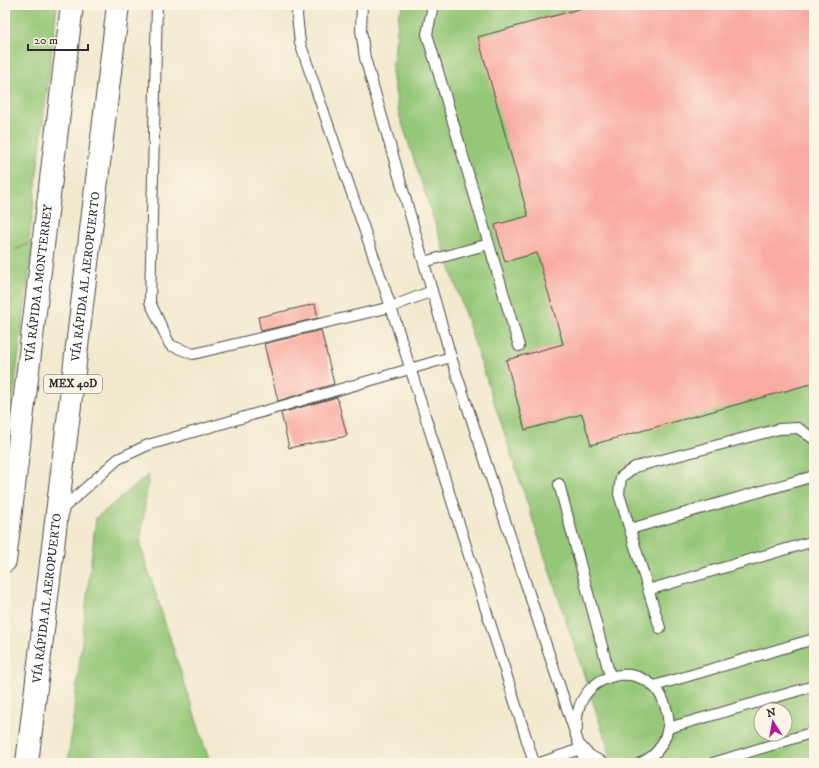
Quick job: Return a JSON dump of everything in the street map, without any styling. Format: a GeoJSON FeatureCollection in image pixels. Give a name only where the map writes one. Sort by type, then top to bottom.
{"type":"FeatureCollection","features":[{"type":"Feature","properties":{"kind":"highway","name":"VÍA RÁPIDA A MONTERREY"},"geometry":{"type":"LineString","coordinates":[[5,561],[72,5]]}},
{"type":"Feature","properties":{"kind":"highway","name":"VÍA RÁPIDA AL AEROPUERTO"},"geometry":{"type":"LineString","coordinates":[[27,763],[118,5]]}},
{"type":"Feature","properties":{"kind":"lane"},"geometry":{"type":"LineString","coordinates":[[157,5],[150,302],[170,345],[193,354],[391,307],[432,291]]}},
{"type":"Feature","properties":{"kind":"lane"},"geometry":{"type":"LineString","coordinates":[[298,5],[297,15],[300,43],[391,307],[534,763]]}},
{"type":"Feature","properties":{"kind":"lane"},"geometry":{"type":"LineString","coordinates":[[362,5],[361,30],[365,58],[450,357],[585,763]]}},
{"type":"Feature","properties":{"kind":"lane"},"geometry":{"type":"LineString","coordinates":[[433,5],[427,34],[519,346]]}},
{"type":"Feature","properties":{"kind":"lane"},"geometry":{"type":"LineString","coordinates":[[424,262],[489,244]]}},
{"type":"Feature","properties":{"kind":"lane"},"geometry":{"type":"LineString","coordinates":[[57,514],[118,459],[148,445],[450,357]]}},
{"type":"Feature","properties":{"kind":"lane"},"geometry":{"type":"LineString","coordinates":[[660,628],[619,494],[621,477],[635,467],[779,429],[798,428],[814,438]]}},
{"type":"Feature","properties":{"kind":"lane"},"geometry":{"type":"LineString","coordinates":[[630,529],[814,476]]}},
{"type":"Feature","properties":{"kind":"lane"},"geometry":{"type":"LineString","coordinates":[[559,484],[610,676]]}},
{"type":"Feature","properties":{"kind":"lane"},"geometry":{"type":"LineString","coordinates":[[648,590],[814,541]]}},
{"type":"Feature","properties":{"kind":"lane"},"geometry":{"type":"LineString","coordinates":[[654,686],[814,639]]}},
{"type":"Feature","properties":{"kind":"lane"},"geometry":{"type":"LineString","coordinates":[[605,763],[599,761],[584,751],[579,745],[576,724],[578,708],[584,694],[595,683],[610,676],[625,674],[641,678],[654,686],[664,699],[668,714],[668,728],[663,742],[654,754],[640,763]]}},
{"type":"Feature","properties":{"kind":"lane"},"geometry":{"type":"LineString","coordinates":[[668,728],[814,686]]}},
{"type":"Feature","properties":{"kind":"lane"},"geometry":{"type":"LineString","coordinates":[[713,763],[814,732]]}},
{"type":"Feature","properties":{"kind":"lane"},"geometry":{"type":"LineString","coordinates":[[540,763],[579,745]]}},
{"type":"Feature","properties":{"kind":"green space"},"geometry":{"type":"Polygon","coordinates":[[[5,5],[57,5],[29,243],[15,250],[33,243],[5,461],[5,5]]]}},
{"type":"Feature","properties":{"kind":"green space"},"geometry":{"type":"Polygon","coordinates":[[[404,5],[814,5],[814,763],[613,763],[399,114],[392,72],[399,14],[404,5]]]}},
{"type":"Feature","properties":{"kind":"green space"},"geometry":{"type":"Polygon","coordinates":[[[149,474],[140,545],[210,763],[68,763],[96,518],[149,474]]]}},
{"type":"Feature","properties":{"kind":"building"},"geometry":{"type":"Polygon","coordinates":[[[593,5],[814,5],[814,383],[591,445],[582,414],[525,430],[506,360],[563,344],[537,253],[505,262],[495,225],[528,216],[478,37],[593,5]]]}},
{"type":"Feature","properties":{"kind":"building"},"geometry":{"type":"Polygon","coordinates":[[[315,304],[318,318],[261,331],[258,317],[315,304]]]}},
{"type":"Feature","properties":{"kind":"building"},"geometry":{"type":"Polygon","coordinates":[[[321,330],[334,384],[278,401],[264,344],[321,330]]]}},
{"type":"Feature","properties":{"kind":"building"},"geometry":{"type":"Polygon","coordinates":[[[337,397],[347,436],[289,448],[281,413],[337,397]]]}}]}
